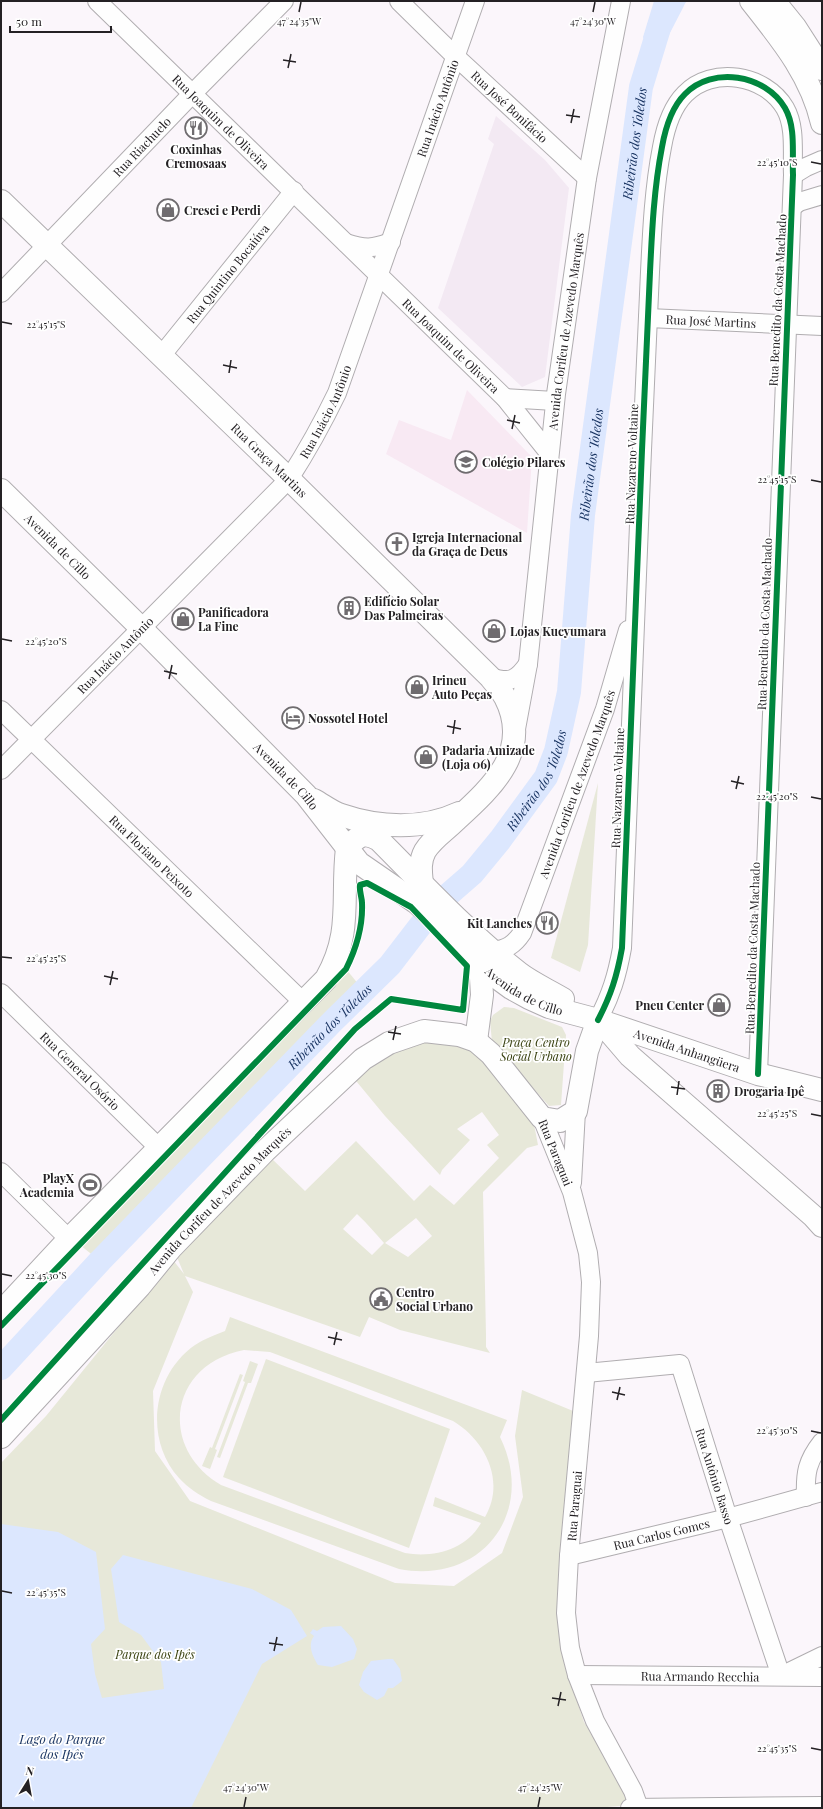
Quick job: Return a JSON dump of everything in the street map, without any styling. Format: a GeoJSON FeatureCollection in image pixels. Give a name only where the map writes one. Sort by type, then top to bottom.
{"type":"FeatureCollection","features":[{"type":"Feature","properties":{"kind":"main road"},"geometry":{"type":"LineString","coordinates":[[751,1],[796,60],[814,97],[822,123]]}},
{"type":"Feature","properties":{"kind":"main road"},"geometry":{"type":"LineString","coordinates":[[774,1],[795,27],[822,69]]}},
{"type":"Feature","properties":{"kind":"main road","name":"Rua Graça Martins"},"geometry":{"type":"LineString","coordinates":[[1,201],[289,479],[490,677],[504,696],[512,715],[515,734]]}},
{"type":"Feature","properties":{"kind":"main road","name":"Avenida de Cillo"},"geometry":{"type":"LineString","coordinates":[[1,490],[140,627],[306,795],[346,848],[367,870],[401,891],[423,893],[466,938],[487,956],[496,977],[529,998],[549,1007],[598,1020]]}},
{"type":"Feature","properties":{"kind":"main road","name":"Avenida Corifeu de Azevedo Marquês"},"geometry":{"type":"LineString","coordinates":[[423,893],[421,870],[425,851],[487,790],[502,771],[511,755],[515,734]]}},
{"type":"Feature","properties":{"kind":"main road"},"geometry":{"type":"LineString","coordinates":[[306,795],[340,815],[390,825],[426,824],[448,818],[468,809]]}},
{"type":"Feature","properties":{"kind":"main road"},"geometry":{"type":"LineString","coordinates":[[4,1304],[326,979],[335,964],[340,950],[346,915],[346,848],[361,835],[370,835],[379,840],[423,893]]}},
{"type":"Feature","properties":{"kind":"main road"},"geometry":{"type":"LineString","coordinates":[[476,1041],[487,956]]}},
{"type":"Feature","properties":{"kind":"main road"},"geometry":{"type":"LineString","coordinates":[[542,1118],[560,1121],[576,1111],[587,1051],[598,1020],[630,1056],[819,1215]]}},
{"type":"Feature","properties":{"kind":"main road","name":"Avenida Anhangüera"},"geometry":{"type":"LineString","coordinates":[[598,1020],[758,1074],[822,1090]]}},
{"type":"Feature","properties":{"kind":"main road","name":"Avenida Corifeu de Azevedo Marquês"},"geometry":{"type":"LineString","coordinates":[[1,1437],[140,1286],[171,1248],[265,1151],[363,1060],[389,1043],[424,1032],[459,1035],[476,1041]]}},
{"type":"Feature","properties":{"kind":"main road","name":"Rua Paraguai"},"geometry":{"type":"LineString","coordinates":[[476,1041],[491,1054],[542,1118]]}},
{"type":"Feature","properties":{"kind":"street","name":"Rua Joaquim de Oliveira"},"geometry":{"type":"LineString","coordinates":[[97,1],[294,191],[505,398],[549,453]]}},
{"type":"Feature","properties":{"kind":"street","name":"Rua Riachuelo"},"geometry":{"type":"LineString","coordinates":[[1,294],[192,93],[284,1]]}},
{"type":"Feature","properties":{"kind":"street","name":"Rua José Bonifácio"},"geometry":{"type":"LineString","coordinates":[[399,1],[455,56],[587,178]]}},
{"type":"Feature","properties":{"kind":"street","name":"Rua Inácio Antônio"},"geometry":{"type":"LineString","coordinates":[[1,770],[140,627],[207,563],[289,479],[321,425],[337,393],[475,1]]}},
{"type":"Feature","properties":{"kind":"street","name":"Avenida Corifeu de Azevedo Marquês"},"geometry":{"type":"LineString","coordinates":[[515,734],[528,664],[555,401],[587,178],[621,1]]}},
{"type":"Feature","properties":{"kind":"street","name":"Rua Nazareno Voltaine"},"geometry":{"type":"LineString","coordinates":[[598,1020],[611,996],[618,972],[622,948],[648,318],[654,207],[662,144],[673,112],[683,96],[690,89],[707,80],[725,77],[753,82],[770,91],[784,106],[791,126],[793,175]]}},
{"type":"Feature","properties":{"kind":"street"},"geometry":{"type":"LineString","coordinates":[[793,175],[822,160]]}},
{"type":"Feature","properties":{"kind":"street","name":"Rua Benedito da Costa Machado"},"geometry":{"type":"LineString","coordinates":[[758,1074],[793,175]]}},
{"type":"Feature","properties":{"kind":"street","name":"Rua Quintino Bocaiúva"},"geometry":{"type":"LineString","coordinates":[[161,356],[294,191]]}},
{"type":"Feature","properties":{"kind":"street"},"geometry":{"type":"LineString","coordinates":[[792,207],[800,202],[822,195]]}},
{"type":"Feature","properties":{"kind":"street","name":"Rua Joaquim de Oliveira"},"geometry":{"type":"LineString","coordinates":[[345,242],[360,247],[375,248],[391,242]]}},
{"type":"Feature","properties":{"kind":"street","name":"Rua José Martins"},"geometry":{"type":"LineString","coordinates":[[648,318],[822,326]]}},
{"type":"Feature","properties":{"kind":"street","name":"Rua Joaquim de Oliveira"},"geometry":{"type":"LineString","coordinates":[[505,398],[555,401]]}},
{"type":"Feature","properties":{"kind":"street","name":"Avenida Corifeu de Azevedo Marquês"},"geometry":{"type":"LineString","coordinates":[[487,956],[511,946],[517,941],[522,933],[606,709],[636,600]]}},
{"type":"Feature","properties":{"kind":"street"},"geometry":{"type":"LineString","coordinates":[[490,677],[503,681],[514,679],[528,664]]}},
{"type":"Feature","properties":{"kind":"street"},"geometry":{"type":"LineString","coordinates":[[606,709],[619,709],[631,715]]}},
{"type":"Feature","properties":{"kind":"street","name":"Rua Floriano Peixoto"},"geometry":{"type":"LineString","coordinates":[[1,710],[303,1002]]}},
{"type":"Feature","properties":{"kind":"street","name":"Rua General Osório"},"geometry":{"type":"LineString","coordinates":[[1,993],[159,1148]]}},
{"type":"Feature","properties":{"kind":"street","name":"Rua Paraguai"},"geometry":{"type":"LineString","coordinates":[[572,1192],[576,1111]]}},
{"type":"Feature","properties":{"kind":"street","name":"Rua Paraguai"},"geometry":{"type":"LineString","coordinates":[[542,1118],[572,1192],[588,1253],[591,1282],[591,1309],[586,1373],[569,1556],[566,1613],[570,1648],[577,1675],[595,1721],[633,1792],[639,1808]]}},
{"type":"Feature","properties":{"kind":"street"},"geometry":{"type":"LineString","coordinates":[[1,1172],[69,1239]]}},
{"type":"Feature","properties":{"kind":"street","name":"Rua Antônio Basso"},"geometry":{"type":"LineString","coordinates":[[586,1373],[680,1364],[728,1518],[781,1676]]}},
{"type":"Feature","properties":{"kind":"street"},"geometry":{"type":"LineString","coordinates":[[814,1494],[805,1477],[809,1463],[822,1442]]}},
{"type":"Feature","properties":{"kind":"street","name":"Rua Carlos Gomes"},"geometry":{"type":"LineString","coordinates":[[569,1556],[728,1518],[814,1494]]}},
{"type":"Feature","properties":{"kind":"street"},"geometry":{"type":"LineString","coordinates":[[781,1676],[822,1656]]}},
{"type":"Feature","properties":{"kind":"street","name":"Rua Armando Recchia"},"geometry":{"type":"LineString","coordinates":[[577,1675],[822,1677]]}},
{"type":"Feature","properties":{"kind":"street"},"geometry":{"type":"LineString","coordinates":[[630,1808],[822,1806]]}},
{"type":"Feature","properties":{"kind":"shaded area"},"geometry":{"type":"Polygon","coordinates":[[[496,116],[545,160],[569,188],[545,377],[522,387],[438,308],[494,144],[488,139],[496,116]]]}},
{"type":"Feature","properties":{"kind":"shaded area","name":"Colégio Pilares"},"geometry":{"type":"Polygon","coordinates":[[[467,390],[532,457],[527,533],[386,454],[399,420],[451,440],[467,390]]]}},
{"type":"Feature","properties":{"kind":"green space"},"geometry":{"type":"Polygon","coordinates":[[[598,783],[588,945],[580,972],[551,958],[598,783]]]}},
{"type":"Feature","properties":{"kind":"green space"},"geometry":{"type":"Polygon","coordinates":[[[346,969],[364,991],[100,1261],[80,1245],[346,969]]]}},
{"type":"Feature","properties":{"kind":"green space","name":"Praça Centro Social Urbano"},"geometry":{"type":"Polygon","coordinates":[[[504,1007],[514,1008],[562,1027],[566,1035],[561,1105],[549,1106],[492,1042],[490,1021],[493,1015],[504,1007]]]}},
{"type":"Feature","properties":{"kind":"green space","name":"Parque dos Ipês"},"geometry":{"type":"Polygon","coordinates":[[[427,1036],[471,1045],[533,1119],[538,1145],[527,1148],[483,1192],[486,1347],[490,1353],[400,1330],[369,1317],[360,1337],[185,1276],[193,1292],[153,1391],[155,1451],[190,1501],[395,1583],[454,1586],[502,1553],[523,1497],[515,1436],[522,1390],[578,1413],[560,1637],[584,1722],[634,1805],[594,1808],[1,1808],[1,1463],[46,1416],[173,1260],[184,1274],[174,1250],[269,1156],[305,1191],[356,1141],[414,1201],[430,1185],[454,1205],[499,1158],[487,1145],[499,1135],[482,1112],[457,1129],[470,1140],[442,1170],[440,1175],[385,1116],[352,1076],[365,1062],[427,1036]],[[357,1214],[343,1229],[372,1255],[384,1243],[368,1224],[357,1214]],[[416,1218],[385,1243],[408,1257],[432,1236],[416,1218]]]}},
{"type":"Feature","properties":{"kind":"green space"},"geometry":{"type":"Polygon","coordinates":[[[230,1317],[507,1420],[500,1437],[510,1465],[512,1492],[506,1516],[494,1537],[477,1554],[455,1566],[429,1571],[399,1569],[211,1501],[198,1494],[182,1482],[168,1462],[161,1445],[157,1427],[158,1408],[162,1390],[169,1373],[181,1358],[198,1343],[225,1331],[230,1317]],[[244,1350],[219,1358],[200,1372],[187,1389],[181,1408],[181,1429],[187,1450],[201,1469],[221,1485],[405,1553],[427,1554],[448,1550],[467,1540],[475,1532],[481,1523],[433,1506],[435,1497],[485,1517],[491,1503],[493,1476],[489,1463],[483,1450],[464,1429],[453,1421],[270,1352],[244,1350]]]}},
{"type":"Feature","properties":{"kind":"green space"},"geometry":{"type":"Polygon","coordinates":[[[266,1359],[450,1429],[409,1548],[223,1477],[266,1359]]]}},
{"type":"Feature","properties":{"kind":"green space"},"geometry":{"type":"Polygon","coordinates":[[[250,1361],[258,1364],[251,1383],[248,1383],[220,1458],[217,1457],[245,1382],[243,1381],[250,1361]]]}},
{"type":"Feature","properties":{"kind":"green space"},"geometry":{"type":"Polygon","coordinates":[[[240,1374],[243,1375],[215,1449],[217,1450],[210,1469],[202,1466],[210,1447],[212,1448],[240,1374]]]}},
{"type":"Feature","properties":{"kind":"water"},"geometry":{"type":"Polygon","coordinates":[[[654,1],[687,1],[679,11],[663,49],[650,56],[643,37],[654,1]]]}},
{"type":"Feature","properties":{"kind":"water"},"geometry":{"type":"Polygon","coordinates":[[[86,1280],[1,1379],[1,1368],[82,1281],[86,1280]]]}},
{"type":"Feature","properties":{"kind":"water","name":"Lago do Parque dos Ipês"},"geometry":{"type":"Polygon","coordinates":[[[1,1524],[58,1532],[96,1552],[105,1629],[91,1644],[95,1674],[102,1698],[164,1689],[161,1662],[141,1635],[119,1622],[111,1569],[123,1555],[252,1589],[291,1610],[307,1636],[262,1664],[191,1808],[1,1807],[1,1524]]]}},
{"type":"Feature","properties":{"kind":"water"},"geometry":{"type":"Polygon","coordinates":[[[341,1626],[353,1639],[357,1649],[354,1659],[332,1667],[318,1665],[311,1647],[314,1636],[310,1633],[313,1629],[317,1631],[323,1627],[341,1626]]]}},
{"type":"Feature","properties":{"kind":"water"},"geometry":{"type":"Polygon","coordinates":[[[393,1659],[400,1669],[402,1681],[393,1688],[388,1688],[384,1696],[377,1700],[364,1692],[359,1685],[363,1672],[371,1661],[393,1659]]]}},
{"type":"Feature","properties":{"kind":"waterway","name":"Ribeirão dos Toledos"},"geometry":{"type":"LineString","coordinates":[[1,1368],[100,1261],[333,1021],[390,965],[420,926],[449,894],[472,874],[500,840],[546,777],[556,751],[569,692],[583,515],[641,87],[659,28],[673,1]]}},
{"type":"Feature","properties":{"kind":"cycle path"},"geometry":{"type":"LineString","coordinates":[[598,1020],[613,985],[622,948],[649,294],[654,209],[659,162],[667,126],[680,99],[696,85],[709,80],[723,77],[738,78],[752,81],[776,96],[785,108],[791,123],[793,149],[758,1074]]}},
{"type":"Feature","properties":{"kind":"cycle path"},"geometry":{"type":"LineString","coordinates":[[1,1326],[346,969],[356,945],[360,929],[362,912],[360,885],[367,883],[411,907],[467,966],[463,1010],[391,999],[355,1029],[1,1420]]}},
{"type":"Feature","properties":{"kind":"place","name":"Coxinhas Cremosaas"},"geometry":{"type":"Point","coordinates":[196,128]}},
{"type":"Feature","properties":{"kind":"place","name":"Cresci e Perdi"},"geometry":{"type":"Point","coordinates":[168,210]}},
{"type":"Feature","properties":{"kind":"place","name":"Colégio Pilares"},"geometry":{"type":"Point","coordinates":[466,462]}},
{"type":"Feature","properties":{"kind":"place","name":"Igreja Internacional da Graça de Deus"},"geometry":{"type":"Point","coordinates":[397,544]}},
{"type":"Feature","properties":{"kind":"place","name":"Edifício Solar Das Palmeiras"},"geometry":{"type":"Point","coordinates":[349,608]}},
{"type":"Feature","properties":{"kind":"place","name":"Panificadora La Fine"},"geometry":{"type":"Point","coordinates":[183,619]}},
{"type":"Feature","properties":{"kind":"place","name":"Lojas Kucyumara"},"geometry":{"type":"Point","coordinates":[494,631]}},
{"type":"Feature","properties":{"kind":"place","name":"Irineu Auto Peças"},"geometry":{"type":"Point","coordinates":[417,687]}},
{"type":"Feature","properties":{"kind":"place","name":"Nossotel Hotel"},"geometry":{"type":"Point","coordinates":[293,718]}},
{"type":"Feature","properties":{"kind":"place","name":"Padaria Amizade (Loja 06)"},"geometry":{"type":"Point","coordinates":[426,757]}},
{"type":"Feature","properties":{"kind":"place","name":"Kit Lanches"},"geometry":{"type":"Point","coordinates":[547,923]}},
{"type":"Feature","properties":{"kind":"place","name":"Pneu Center"},"geometry":{"type":"Point","coordinates":[719,1005]}},
{"type":"Feature","properties":{"kind":"place","name":"Drogaria Ipê"},"geometry":{"type":"Point","coordinates":[718,1091]}},
{"type":"Feature","properties":{"kind":"place","name":"PlayX Academia"},"geometry":{"type":"Point","coordinates":[90,1185]}},
{"type":"Feature","properties":{"kind":"place","name":"Centro Social Urbano"},"geometry":{"type":"Point","coordinates":[381,1299]}}]}
